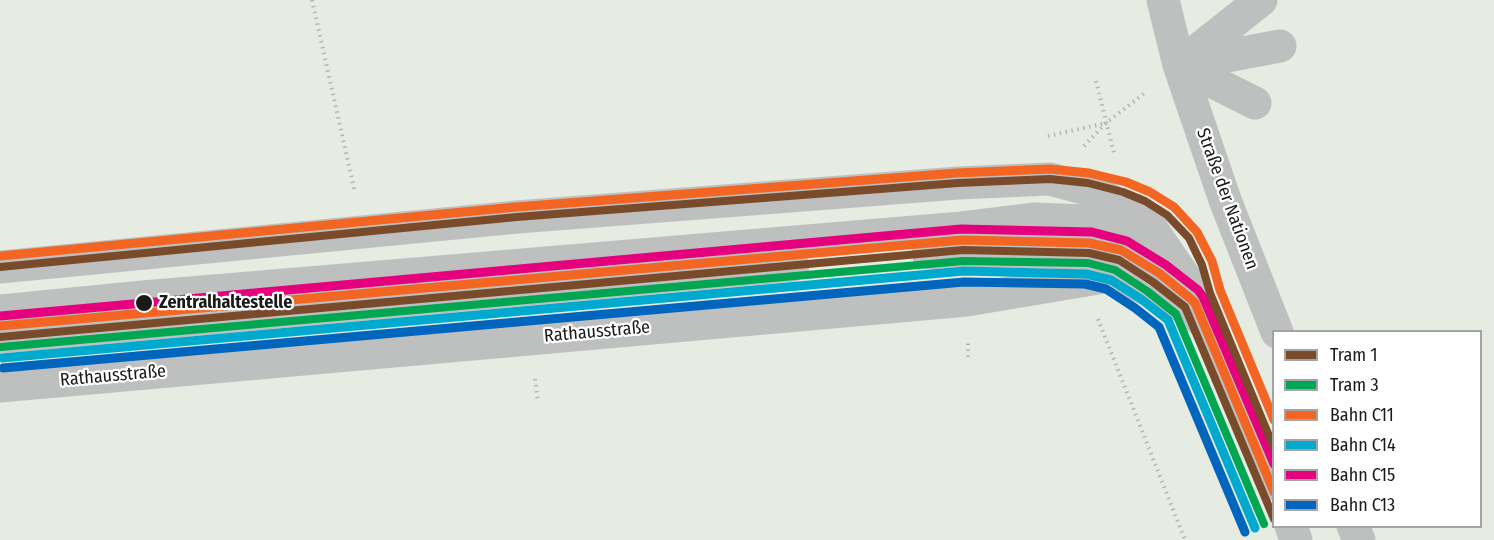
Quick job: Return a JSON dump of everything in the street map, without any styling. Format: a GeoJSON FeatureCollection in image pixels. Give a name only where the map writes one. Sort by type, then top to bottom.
{"type":"FeatureCollection","features":[{"type":"Feature","properties":{"kind":"street","name":"Straße der Nationen"},"geometry":{"type":"LineString","coordinates":[[1163,0],[1179,65],[1225,200],[1276,330]]}},
{"type":"Feature","properties":{"kind":"street"},"geometry":{"type":"LineString","coordinates":[[1179,65],[1261,0]]}},
{"type":"Feature","properties":{"kind":"street"},"geometry":{"type":"LineString","coordinates":[[1179,65],[1280,46]]}},
{"type":"Feature","properties":{"kind":"street"},"geometry":{"type":"LineString","coordinates":[[1179,65],[1255,103]]}},
{"type":"Feature","properties":{"kind":"street"},"geometry":{"type":"LineString","coordinates":[[0,267],[517,217],[958,183],[1050,179],[1098,192],[1151,228],[1194,305],[1272,480]]}},
{"type":"Feature","properties":{"kind":"street"},"geometry":{"type":"LineString","coordinates":[[0,311],[962,228],[1035,219],[1086,221],[1144,244],[1166,261],[1194,305]]}},
{"type":"Feature","properties":{"kind":"street"},"geometry":{"type":"LineString","coordinates":[[0,337],[963,250],[1089,253],[1119,260],[1194,305]]}},
{"type":"Feature","properties":{"kind":"street","name":"Rathausstraße"},"geometry":{"type":"LineString","coordinates":[[0,386],[967,300],[1116,275],[1194,305]]}},
{"type":"Feature","properties":{"kind":"path"},"geometry":{"type":"LineString","coordinates":[[312,0],[356,197]]}},
{"type":"Feature","properties":{"kind":"path"},"geometry":{"type":"LineString","coordinates":[[1095,313],[1185,540]]}},
{"type":"Feature","properties":{"kind":"shaded area"},"geometry":{"type":"Polygon","coordinates":[[[0,0],[1494,0],[1494,540],[0,540],[0,0]]]}},
{"type":"Feature","properties":{"kind":"tram line","name":"1"},"geometry":{"type":"LineString","coordinates":[[0,267],[517,217],[958,183],[1050,179],[1088,183],[1123,192],[1145,201],[1167,215],[1189,238],[1202,265],[1210,293],[1272,443]]}},
{"type":"Feature","properties":{"kind":"tram line","name":"1"},"geometry":{"type":"LineString","coordinates":[[0,337],[963,250],[1089,253],[1119,260],[1153,282],[1185,307],[1272,514]]}},
{"type":"Feature","properties":{"kind":"tram line","name":"3"},"geometry":{"type":"LineString","coordinates":[[1,347],[963,261],[1088,263],[1115,270],[1176,314],[1264,524]]}},
{"type":"Feature","properties":{"kind":"rail line","name":"C11"},"geometry":{"type":"LineString","coordinates":[[0,256],[516,207],[957,173],[1050,169],[1089,173],[1126,182],[1150,192],[1174,207],[1197,232],[1212,261],[1220,290],[1272,415]]}},
{"type":"Feature","properties":{"kind":"rail line","name":"C15"},"geometry":{"type":"LineString","coordinates":[[0,316],[961,229],[1092,232],[1127,241],[1166,265],[1198,290],[1272,459]]}},
{"type":"Feature","properties":{"kind":"rail line","name":"C11"},"geometry":{"type":"LineString","coordinates":[[0,326],[962,240],[1089,243],[1121,250],[1159,273],[1195,303],[1272,487]]}},
{"type":"Feature","properties":{"kind":"rail line","name":"C14"},"geometry":{"type":"LineString","coordinates":[[2,358],[964,271],[1086,274],[1111,280],[1168,320],[1255,528]]}},
{"type":"Feature","properties":{"kind":"rail line","name":"C13"},"geometry":{"type":"LineString","coordinates":[[3,368],[964,282],[1085,284],[1106,289],[1159,327],[1245,532]]}},
{"type":"Feature","properties":{"kind":"place","name":"Zentralhaltestelle"},"geometry":{"type":"Point","coordinates":[144,303]}}]}
